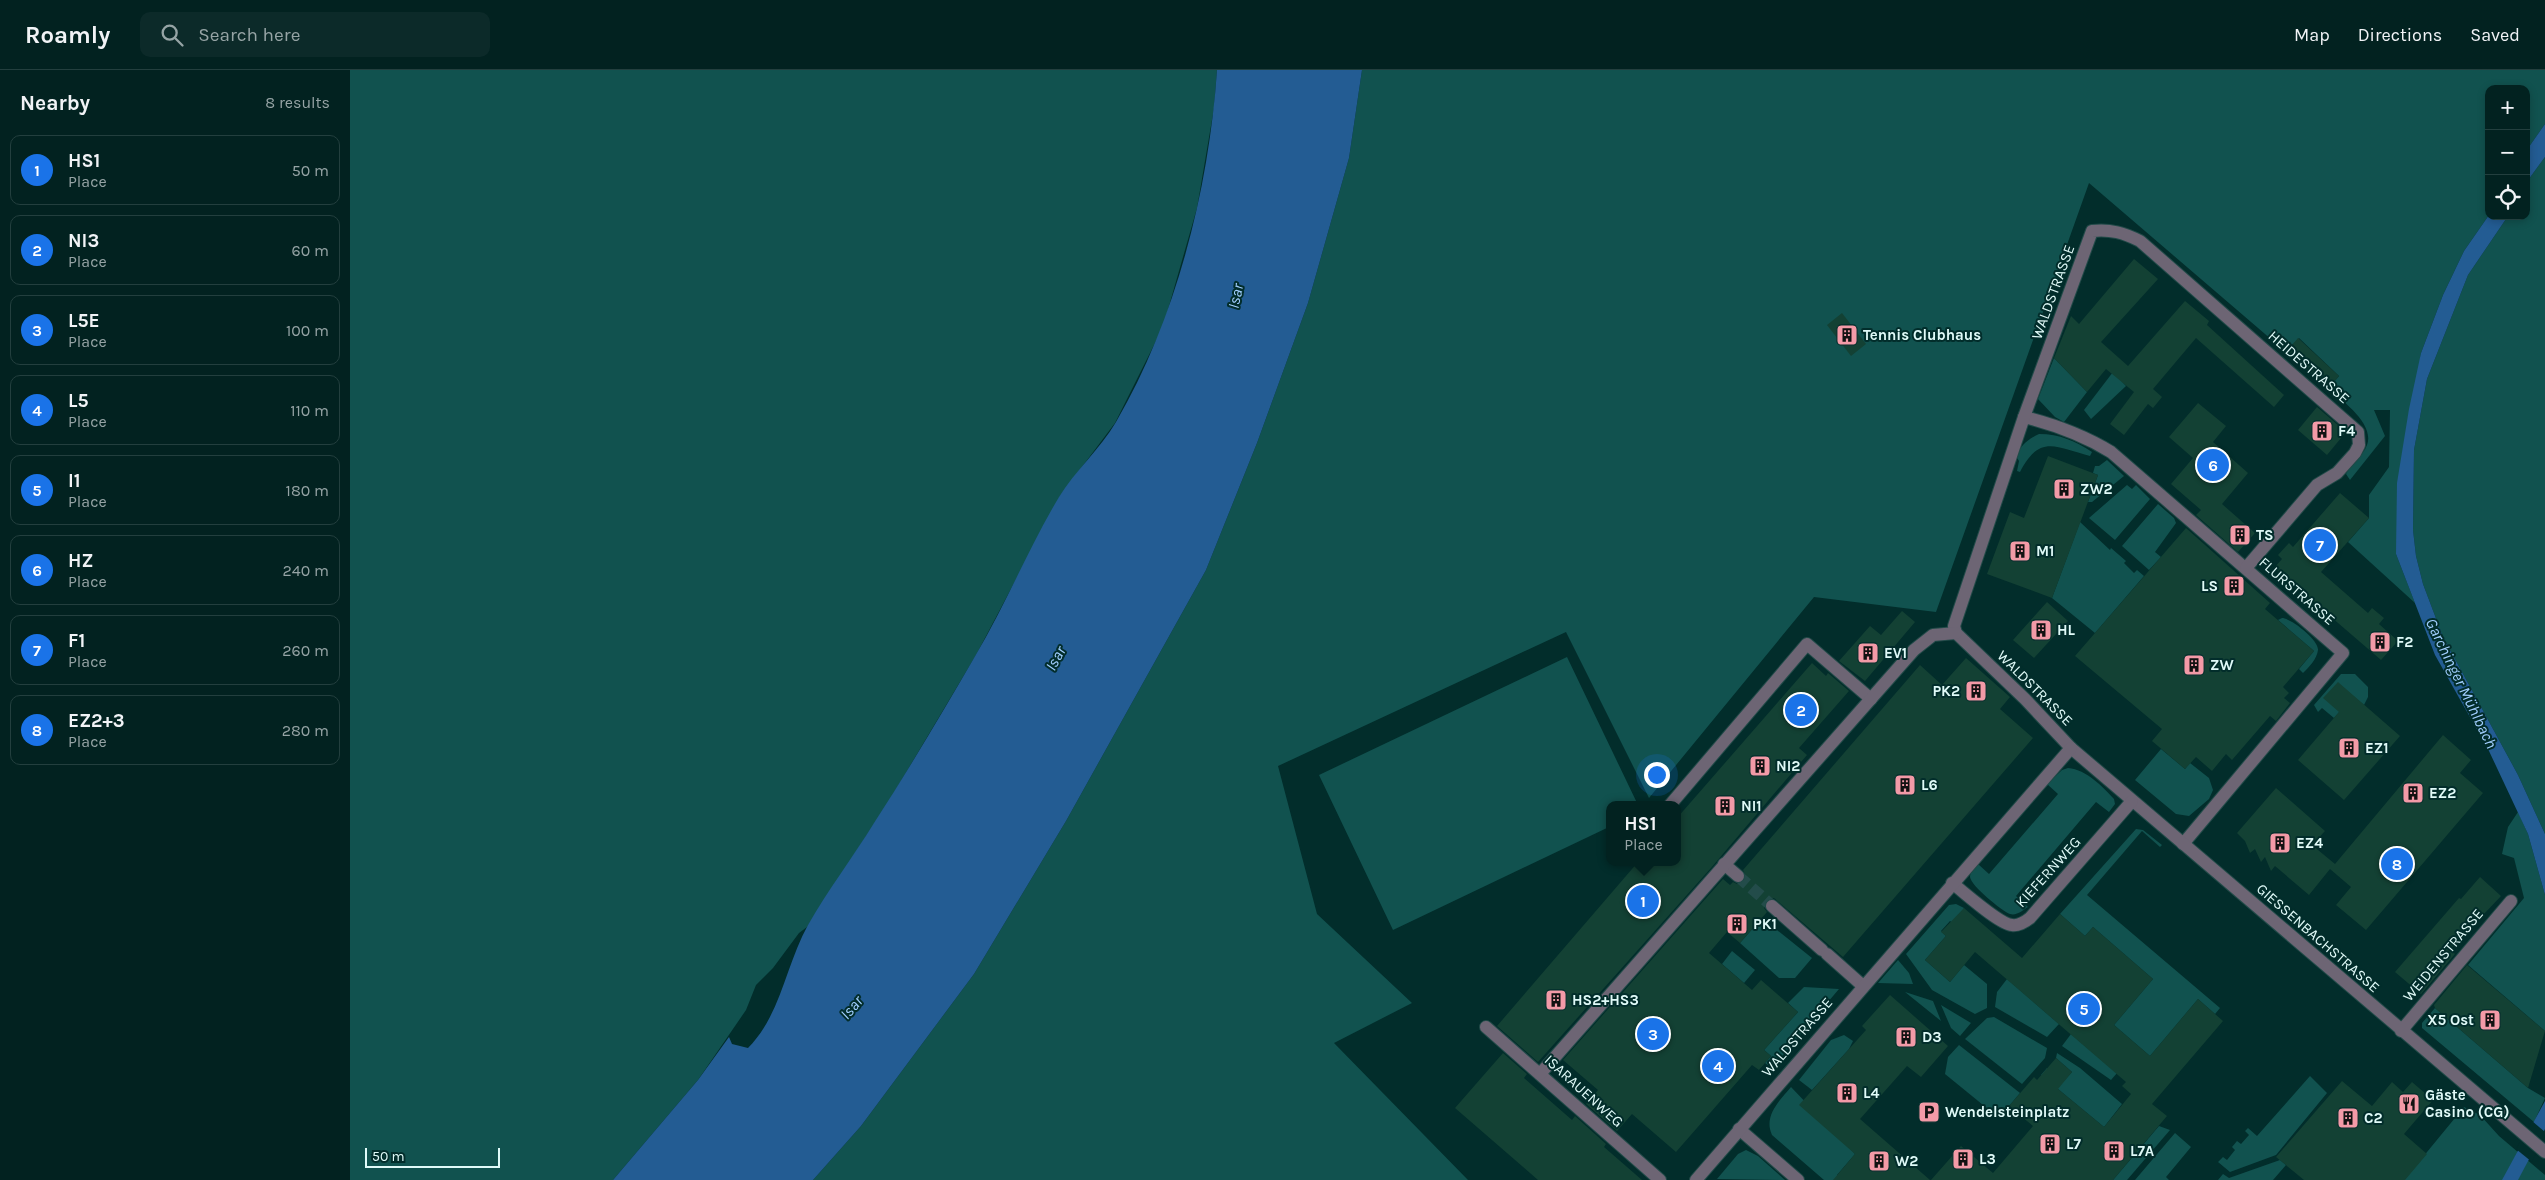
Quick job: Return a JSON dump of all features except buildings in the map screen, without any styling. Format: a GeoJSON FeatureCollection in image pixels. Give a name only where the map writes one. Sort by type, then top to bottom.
{"type":"FeatureCollection","features":[{"type":"Feature","properties":{"kind":"lane","name":"HEIDESTRASSE"},"geometry":{"type":"LineString","coordinates":[[2092,231],[2108,230],[2126,234],[2140,241],[2358,432],[2359,445],[2355,453],[2337,473],[2317,485],[2246,568]]}},
{"type":"Feature","properties":{"kind":"lane","name":"WALDSTRASSE"},"geometry":{"type":"LineString","coordinates":[[1696,1180],[2071,748],[2025,699],[1956,633],[1954,626],[2024,417],[2092,231]]}},
{"type":"Feature","properties":{"kind":"lane","name":"FLURSTRASSE"},"geometry":{"type":"LineString","coordinates":[[2024,417],[2062,427],[2086,437],[2111,452],[2343,653],[2183,844]]}},
{"type":"Feature","properties":{"kind":"lane"},"geometry":{"type":"LineString","coordinates":[[1540,1074],[1914,650],[1933,635],[1956,633]]}},
{"type":"Feature","properties":{"kind":"lane"},"geometry":{"type":"LineString","coordinates":[[1673,801],[1807,644],[1871,699]]}},
{"type":"Feature","properties":{"kind":"lane","name":"GIESSENBACHSTRASSE"},"geometry":{"type":"LineString","coordinates":[[2071,748],[2544,1152]]}},
{"type":"Feature","properties":{"kind":"lane","name":"KIEFERNWEG"},"geometry":{"type":"LineString","coordinates":[[1952,883],[2001,920],[2012,926],[2021,924],[2030,918],[2132,801]]}},
{"type":"Feature","properties":{"kind":"lane"},"geometry":{"type":"LineString","coordinates":[[1724,864],[1738,876]]}},
{"type":"Feature","properties":{"kind":"lane","name":"WEIDENSTRASSE"},"geometry":{"type":"LineString","coordinates":[[2401,1031],[2511,901]]}},
{"type":"Feature","properties":{"kind":"lane"},"geometry":{"type":"LineString","coordinates":[[1772,906],[1863,986]]}},
{"type":"Feature","properties":{"kind":"lane","name":"ISARAUENWEG"},"geometry":{"type":"LineString","coordinates":[[1486,1027],[1660,1180]]}},
{"type":"Feature","properties":{"kind":"lane"},"geometry":{"type":"LineString","coordinates":[[1740,1129],[1798,1180]]}},
{"type":"Feature","properties":{"kind":"shaded area"},"geometry":{"type":"Polygon","coordinates":[[[350,70],[1217,70],[1214,108],[1197,208],[1163,327],[1115,423],[1060,496],[976,655],[889,801],[807,927],[799,933],[773,968],[756,985],[746,1010],[698,1080],[613,1180],[350,1180],[350,70]]]}},
{"type":"Feature","properties":{"kind":"shaded area"},"geometry":{"type":"Polygon","coordinates":[[[1362,70],[2545,70],[2545,124],[2530,145],[2530,85],[2485,85],[2486,220],[2464,251],[2443,295],[2421,353],[2396,554],[2415,603],[2348,542],[2369,518],[2369,495],[2389,467],[2390,410],[2374,410],[2385,436],[2350,480],[2346,474],[2365,449],[2368,437],[2362,421],[2356,413],[2328,389],[2339,376],[2299,338],[2286,352],[2089,183],[1936,612],[1814,597],[1649,798],[1566,632],[1278,766],[1317,914],[1412,1003],[1334,1043],[1468,1180],[813,1180],[861,1126],[974,974],[1066,821],[1206,570],[1257,443],[1308,303],[1349,158],[1362,70]]]}},
{"type":"Feature","properties":{"kind":"shaded area"},"geometry":{"type":"Polygon","coordinates":[[[2545,157],[2545,834],[2518,775],[2443,637],[2423,584],[2416,556],[2413,530],[2414,450],[2427,379],[2468,275],[2505,220],[2530,220],[2530,178],[2545,157]]]}},
{"type":"Feature","properties":{"kind":"shaded area"},"geometry":{"type":"Polygon","coordinates":[[[2054,358],[2087,392],[2064,422],[2055,417],[2038,399],[2054,358]]]}},
{"type":"Feature","properties":{"kind":"shaded area"},"geometry":{"type":"Polygon","coordinates":[[[2113,372],[2126,386],[2091,419],[2084,410],[2113,372]]]}},
{"type":"Feature","properties":{"kind":"shaded area"},"geometry":{"type":"Polygon","coordinates":[[[2039,434],[2054,435],[2067,439],[2092,452],[2090,456],[2049,446],[2034,452],[2020,472],[2017,471],[2019,461],[2016,456],[2018,452],[2025,443],[2039,434]]]}},
{"type":"Feature","properties":{"kind":"shaded area"},"geometry":{"type":"Polygon","coordinates":[[[2107,460],[2124,476],[2092,502],[2088,502],[2098,475],[2093,473],[2095,466],[2099,466],[2107,460]]]}},
{"type":"Feature","properties":{"kind":"shaded area"},"geometry":{"type":"Polygon","coordinates":[[[2127,485],[2132,489],[2136,485],[2150,499],[2115,540],[2089,518],[2127,485]]]}},
{"type":"Feature","properties":{"kind":"shaded area"},"geometry":{"type":"Polygon","coordinates":[[[2158,504],[2174,518],[2176,523],[2155,552],[2161,557],[2149,570],[2122,546],[2158,504]]]}},
{"type":"Feature","properties":{"kind":"shaded area"},"geometry":{"type":"Polygon","coordinates":[[[2080,522],[2110,550],[2111,548],[2126,561],[2124,563],[2134,573],[2137,570],[2144,576],[2095,633],[2052,598],[2080,522]]]}},
{"type":"Feature","properties":{"kind":"shaded area"},"geometry":{"type":"Polygon","coordinates":[[[2282,618],[2304,630],[2317,646],[2316,657],[2303,673],[2299,669],[2314,651],[2278,620],[2282,618]]]}},
{"type":"Feature","properties":{"kind":"shaded area"},"geometry":{"type":"Polygon","coordinates":[[[1567,657],[1636,801],[1606,801],[1606,828],[1393,930],[1319,775],[1567,657]]]}},
{"type":"Feature","properties":{"kind":"shaded area"},"geometry":{"type":"Polygon","coordinates":[[[2341,674],[2355,674],[2368,687],[2368,697],[2364,705],[2353,696],[2334,718],[2322,708],[2318,712],[2314,705],[2341,674]]]}},
{"type":"Feature","properties":{"kind":"shaded area"},"geometry":{"type":"Polygon","coordinates":[[[2161,749],[2185,769],[2190,763],[2209,778],[2213,790],[2209,799],[2189,816],[2176,814],[2135,780],[2161,749]]]}},
{"type":"Feature","properties":{"kind":"shaded area"},"geometry":{"type":"Polygon","coordinates":[[[2068,768],[2075,769],[2094,779],[2114,799],[2115,804],[2109,812],[2096,802],[2016,896],[2028,907],[2017,913],[2010,914],[1981,892],[1972,881],[1971,873],[1978,864],[1989,874],[2058,794],[2047,784],[2062,770],[2068,768]]]}},
{"type":"Feature","properties":{"kind":"shaded area"},"geometry":{"type":"Polygon","coordinates":[[[2518,812],[2528,834],[2545,895],[2545,1031],[2468,965],[2524,898],[2514,858],[2502,854],[2508,827],[2518,812]]]}},
{"type":"Feature","properties":{"kind":"shaded area"},"geometry":{"type":"Polygon","coordinates":[[[2136,829],[2143,830],[2162,845],[2160,847],[2142,831],[2087,895],[2220,1008],[2215,1014],[2198,999],[2150,1056],[2114,1025],[2153,979],[2093,927],[2085,936],[2060,914],[2136,829]]]}},
{"type":"Feature","properties":{"kind":"shaded area"},"geometry":{"type":"Polygon","coordinates":[[[1956,904],[1964,908],[1956,925],[1950,921],[1941,931],[1946,936],[1925,960],[1950,982],[1964,965],[1987,984],[1987,1008],[1975,1014],[1932,990],[1906,954],[1949,905],[1956,904]]]}},
{"type":"Feature","properties":{"kind":"shaded area"},"geometry":{"type":"Polygon","coordinates":[[[1762,918],[1812,958],[1795,978],[1779,978],[1740,943],[1762,918]]]}},
{"type":"Feature","properties":{"kind":"shaded area"},"geometry":{"type":"Polygon","coordinates":[[[1732,951],[1755,970],[1744,983],[1722,964],[1732,951]]]}},
{"type":"Feature","properties":{"kind":"shaded area"},"geometry":{"type":"Polygon","coordinates":[[[1898,960],[1909,973],[1913,984],[1878,983],[1898,960]]]}},
{"type":"Feature","properties":{"kind":"shaded area"},"geometry":{"type":"Polygon","coordinates":[[[2007,979],[2059,1024],[2047,1037],[1995,1007],[1997,992],[2007,979]]]}},
{"type":"Feature","properties":{"kind":"shaded area"},"geometry":{"type":"Polygon","coordinates":[[[1804,987],[1839,989],[1772,1068],[1765,1063],[1771,1056],[1764,1050],[1798,1012],[1788,1003],[1804,987]]]}},
{"type":"Feature","properties":{"kind":"shaded area"},"geometry":{"type":"Polygon","coordinates":[[[1905,992],[1933,1001],[1941,1021],[1905,992]]]}},
{"type":"Feature","properties":{"kind":"shaded area"},"geometry":{"type":"Polygon","coordinates":[[[1941,1005],[1971,1023],[1960,1036],[1951,1028],[1941,1005]]]}},
{"type":"Feature","properties":{"kind":"shaded area"},"geometry":{"type":"Polygon","coordinates":[[[2435,1008],[2528,1088],[2545,1098],[2534,1122],[2422,1028],[2422,1023],[2435,1008]]]}},
{"type":"Feature","properties":{"kind":"shaded area"},"geometry":{"type":"Polygon","coordinates":[[[1994,1017],[2047,1048],[2045,1058],[2022,1084],[1965,1039],[1987,1018],[1994,1017]]]}},
{"type":"Feature","properties":{"kind":"shaded area"},"geometry":{"type":"Polygon","coordinates":[[[2071,1034],[2117,1073],[2111,1080],[2062,1046],[2071,1034]]]}},
{"type":"Feature","properties":{"kind":"shaded area"},"geometry":{"type":"Polygon","coordinates":[[[1844,1035],[1853,1041],[1849,1049],[1812,1090],[1799,1080],[1831,1040],[1844,1035]]]}},
{"type":"Feature","properties":{"kind":"shaded area"},"geometry":{"type":"Polygon","coordinates":[[[1959,1045],[2020,1093],[1999,1118],[1945,1074],[1948,1057],[1959,1045]]]}},
{"type":"Feature","properties":{"kind":"shaded area"},"geometry":{"type":"Polygon","coordinates":[[[2057,1053],[2080,1068],[2122,1104],[2104,1127],[2041,1075],[2047,1068],[2063,1082],[2072,1072],[2056,1058],[2057,1053]]]}},
{"type":"Feature","properties":{"kind":"shaded area"},"geometry":{"type":"Polygon","coordinates":[[[2310,1076],[2327,1093],[2276,1155],[2230,1172],[2218,1162],[2223,1157],[2227,1160],[2235,1150],[2232,1147],[2237,1141],[2241,1144],[2249,1135],[2245,1131],[2248,1128],[2257,1136],[2310,1076]]]}},
{"type":"Feature","properties":{"kind":"shaded area"},"geometry":{"type":"Polygon","coordinates":[[[1791,1087],[1855,1154],[1837,1175],[1842,1180],[1824,1180],[1772,1135],[1770,1128],[1771,1115],[1791,1087]]]}},
{"type":"Feature","properties":{"kind":"shaded area"},"geometry":{"type":"Polygon","coordinates":[[[2464,1107],[2480,1115],[2499,1136],[2545,1175],[2545,1180],[2404,1180],[2464,1107]]]}},
{"type":"Feature","properties":{"kind":"shaded area"},"geometry":{"type":"Polygon","coordinates":[[[2159,1126],[2170,1130],[2127,1180],[2113,1180],[2159,1126]]]}},
{"type":"Feature","properties":{"kind":"shaded area"},"geometry":{"type":"Polygon","coordinates":[[[2175,1133],[2191,1147],[2166,1177],[2169,1180],[2135,1180],[2175,1133]]]}},
{"type":"Feature","properties":{"kind":"shaded area"},"geometry":{"type":"Polygon","coordinates":[[[1746,1150],[1758,1156],[1785,1180],[1717,1179],[1738,1154],[1746,1150]]]}},
{"type":"Feature","properties":{"kind":"shaded area"},"geometry":{"type":"Polygon","coordinates":[[[2280,1160],[2286,1165],[2273,1180],[2218,1180],[2223,1174],[2229,1178],[2280,1160]]]}},
{"type":"Feature","properties":{"kind":"water","name":"Isar"},"geometry":{"type":"Polygon","coordinates":[[[1217,70],[1362,70],[1349,158],[1308,303],[1257,443],[1206,570],[1066,821],[974,974],[861,1126],[813,1180],[613,1180],[698,1080],[729,1037],[732,1044],[748,1048],[759,1035],[776,1005],[800,940],[808,925],[900,782],[962,679],[1059,497],[1116,422],[1156,340],[1186,252],[1206,161],[1217,70]]]}},
{"type":"Feature","properties":{"kind":"water"},"geometry":{"type":"Polygon","coordinates":[[[2545,124],[2545,157],[2530,178],[2530,175],[2530,145],[2545,124]]]}},
{"type":"Feature","properties":{"kind":"water","name":"Garchinger Mühlbach"},"geometry":{"type":"Polygon","coordinates":[[[2486,220],[2505,220],[2468,275],[2427,379],[2414,450],[2413,530],[2416,556],[2423,584],[2443,637],[2518,775],[2545,834],[2545,895],[2528,834],[2489,751],[2435,655],[2396,554],[2397,483],[2409,409],[2421,353],[2443,295],[2464,251],[2486,220]]]}},
{"type":"Feature","properties":{"kind":"water"},"geometry":{"type":"Polygon","coordinates":[[[2545,1101],[2545,1129],[2518,1180],[2502,1180],[2545,1101]]]}},
{"type":"Feature","properties":{"kind":"pier"},"geometry":{"type":"Polygon","coordinates":[[[2532,1121],[2545,1132],[2545,1135],[2532,1162],[2516,1149],[2532,1121]]]}},
{"type":"Feature","properties":{"kind":"tunnel"},"geometry":{"type":"LineString","coordinates":[[1738,876],[1772,906]]}},
{"type":"Feature","properties":{"kind":"place","name":"Tennis Clubhaus"},"geometry":{"type":"Point","coordinates":[1847,335]}},
{"type":"Feature","properties":{"kind":"place","name":"F4"},"geometry":{"type":"Point","coordinates":[2322,431]}},
{"type":"Feature","properties":{"kind":"place","name":"HZ"},"geometry":{"type":"Point","coordinates":[2213,465]}},
{"type":"Feature","properties":{"kind":"place","name":"ZW2"},"geometry":{"type":"Point","coordinates":[2064,489]}},
{"type":"Feature","properties":{"kind":"place","name":"TS"},"geometry":{"type":"Point","coordinates":[2240,535]}},
{"type":"Feature","properties":{"kind":"place","name":"F1"},"geometry":{"type":"Point","coordinates":[2320,545]}},
{"type":"Feature","properties":{"kind":"place","name":"M1"},"geometry":{"type":"Point","coordinates":[2020,551]}},
{"type":"Feature","properties":{"kind":"place","name":"LS"},"geometry":{"type":"Point","coordinates":[2234,586]}},
{"type":"Feature","properties":{"kind":"place","name":"HL"},"geometry":{"type":"Point","coordinates":[2041,630]}},
{"type":"Feature","properties":{"kind":"place","name":"F2"},"geometry":{"type":"Point","coordinates":[2380,642]}},
{"type":"Feature","properties":{"kind":"place","name":"EV1"},"geometry":{"type":"Point","coordinates":[1868,653]}},
{"type":"Feature","properties":{"kind":"place","name":"ZW"},"geometry":{"type":"Point","coordinates":[2194,665]}},
{"type":"Feature","properties":{"kind":"place","name":"PK2"},"geometry":{"type":"Point","coordinates":[1976,691]}},
{"type":"Feature","properties":{"kind":"place","name":"NI3"},"geometry":{"type":"Point","coordinates":[1801,710]}},
{"type":"Feature","properties":{"kind":"place","name":"EZ1"},"geometry":{"type":"Point","coordinates":[2349,748]}},
{"type":"Feature","properties":{"kind":"place","name":"NI2"},"geometry":{"type":"Point","coordinates":[1760,766]}},
{"type":"Feature","properties":{"kind":"place","name":"L6"},"geometry":{"type":"Point","coordinates":[1905,785]}},
{"type":"Feature","properties":{"kind":"place","name":"EZ2"},"geometry":{"type":"Point","coordinates":[2413,793]}},
{"type":"Feature","properties":{"kind":"place","name":"NI1"},"geometry":{"type":"Point","coordinates":[1725,806]}},
{"type":"Feature","properties":{"kind":"place","name":"EZ4"},"geometry":{"type":"Point","coordinates":[2280,843]}},
{"type":"Feature","properties":{"kind":"place","name":"EZ2+3"},"geometry":{"type":"Point","coordinates":[2397,864]}},
{"type":"Feature","properties":{"kind":"place","name":"HS1"},"geometry":{"type":"Point","coordinates":[1643,901]}},
{"type":"Feature","properties":{"kind":"place","name":"PK1"},"geometry":{"type":"Point","coordinates":[1737,924]}},
{"type":"Feature","properties":{"kind":"place","name":"HS2+HS3"},"geometry":{"type":"Point","coordinates":[1556,1000]}},
{"type":"Feature","properties":{"kind":"place","name":"I1"},"geometry":{"type":"Point","coordinates":[2084,1009]}},
{"type":"Feature","properties":{"kind":"place","name":"X5 Ost"},"geometry":{"type":"Point","coordinates":[2490,1020]}},
{"type":"Feature","properties":{"kind":"place","name":"L5E"},"geometry":{"type":"Point","coordinates":[1653,1034]}},
{"type":"Feature","properties":{"kind":"place","name":"D3"},"geometry":{"type":"Point","coordinates":[1906,1037]}},
{"type":"Feature","properties":{"kind":"place","name":"L5"},"geometry":{"type":"Point","coordinates":[1718,1066]}},
{"type":"Feature","properties":{"kind":"place","name":"L4"},"geometry":{"type":"Point","coordinates":[1847,1093]}},
{"type":"Feature","properties":{"kind":"place","name":"Gäste Casino (CG)"},"geometry":{"type":"Point","coordinates":[2409,1104]}},
{"type":"Feature","properties":{"kind":"place","name":"Wendelsteinplatz"},"geometry":{"type":"Point","coordinates":[1929,1112]}},
{"type":"Feature","properties":{"kind":"place","name":"C2"},"geometry":{"type":"Point","coordinates":[2348,1118]}},
{"type":"Feature","properties":{"kind":"place","name":"L7"},"geometry":{"type":"Point","coordinates":[2050,1144]}},
{"type":"Feature","properties":{"kind":"place","name":"L7A"},"geometry":{"type":"Point","coordinates":[2114,1151]}},
{"type":"Feature","properties":{"kind":"place","name":"L3"},"geometry":{"type":"Point","coordinates":[1963,1159]}},
{"type":"Feature","properties":{"kind":"place","name":"W2"},"geometry":{"type":"Point","coordinates":[1879,1161]}}]}
